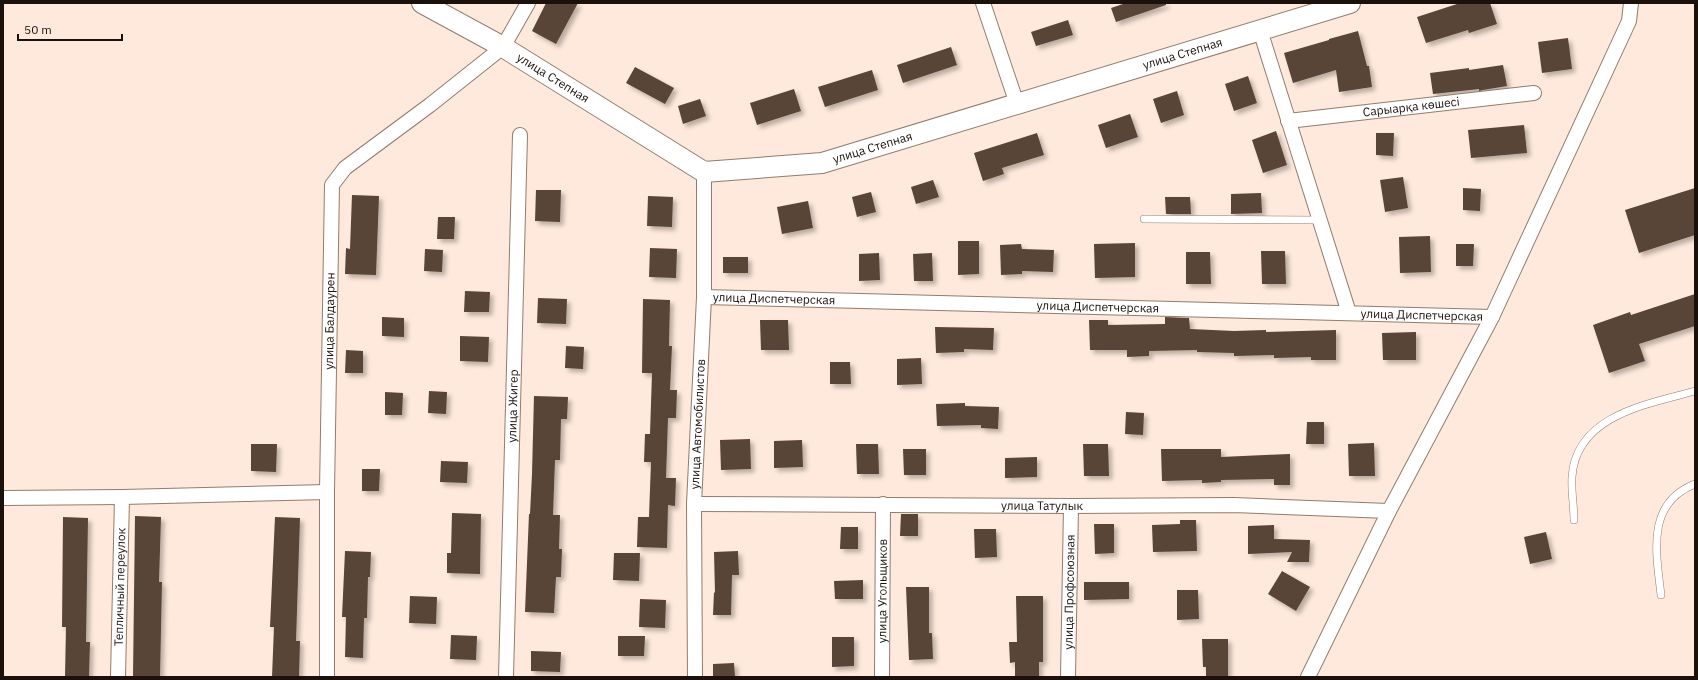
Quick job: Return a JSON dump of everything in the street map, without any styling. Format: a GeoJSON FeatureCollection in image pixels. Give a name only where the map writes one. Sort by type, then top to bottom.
{"type":"FeatureCollection","features":[{"type":"Feature","properties":{"kind":"street","name":"улица Степная"},"geometry":{"type":"LineString","coordinates":[[422,3],[503,47],[704,172],[822,163],[1350,3]]}},
{"type":"Feature","properties":{"kind":"street"},"geometry":{"type":"LineString","coordinates":[[503,47],[528,3]]}},
{"type":"Feature","properties":{"kind":"street"},"geometry":{"type":"LineString","coordinates":[[983,3],[1017,104]]}},
{"type":"Feature","properties":{"kind":"street"},"geometry":{"type":"LineString","coordinates":[[1308,677],[1389,511],[1492,317],[1629,21],[1631,3]]}},
{"type":"Feature","properties":{"kind":"street"},"geometry":{"type":"LineString","coordinates":[[1260,30],[1349,313]]}},
{"type":"Feature","properties":{"kind":"street","name":"улица Балдаурен"},"geometry":{"type":"LineString","coordinates":[[327,677],[327,492],[332,185],[345,168],[430,105],[503,47]]}},
{"type":"Feature","properties":{"kind":"street","name":"Сарыарқа көшесі"},"geometry":{"type":"LineString","coordinates":[[1288,121],[1534,93]]}},
{"type":"Feature","properties":{"kind":"street","name":"улица Жигер"},"geometry":{"type":"LineString","coordinates":[[506,677],[520,135]]}},
{"type":"Feature","properties":{"kind":"street","name":"улица Автомобилистов"},"geometry":{"type":"LineString","coordinates":[[695,677],[694,504],[704,296],[704,172]]}},
{"type":"Feature","properties":{"kind":"street","name":"улица Диспетчерская"},"geometry":{"type":"LineString","coordinates":[[704,296],[1492,317]]}},
{"type":"Feature","properties":{"kind":"street"},"geometry":{"type":"LineString","coordinates":[[3,498],[122,497],[327,492]]}},
{"type":"Feature","properties":{"kind":"street","name":"Тепличный переулок"},"geometry":{"type":"LineString","coordinates":[[118,677],[122,497]]}},
{"type":"Feature","properties":{"kind":"street","name":"улица Татулык"},"geometry":{"type":"LineString","coordinates":[[694,504],[1071,506],[1234,505],[1389,511]]}},
{"type":"Feature","properties":{"kind":"street","name":"улица Угольщиков"},"geometry":{"type":"LineString","coordinates":[[882,677],[883,504]]}},
{"type":"Feature","properties":{"kind":"street","name":"улица Профсоюзная"},"geometry":{"type":"LineString","coordinates":[[1068,677],[1071,506]]}},
{"type":"Feature","properties":{"kind":"lane"},"geometry":{"type":"LineString","coordinates":[[1144,219],[1320,220]]}},
{"type":"Feature","properties":{"kind":"lane"},"geometry":{"type":"LineString","coordinates":[[1574,520],[1572,477],[1576,458],[1587,438],[1607,420],[1632,409],[1695,391]]}},
{"type":"Feature","properties":{"kind":"lane"},"geometry":{"type":"LineString","coordinates":[[1661,594],[1655,550],[1657,530],[1664,509],[1673,497],[1683,489],[1695,484]]}},
{"type":"Feature","properties":{"kind":"building"},"geometry":{"type":"Polygon","coordinates":[[[546,3],[578,3],[556,44],[532,31],[546,3]]]}},
{"type":"Feature","properties":{"kind":"building"},"geometry":{"type":"Polygon","coordinates":[[[1126,3],[1166,3],[1166,5],[1116,22],[1111,8],[1126,3]]]}},
{"type":"Feature","properties":{"kind":"building"},"geometry":{"type":"Polygon","coordinates":[[[1460,3],[1490,3],[1497,24],[1469,33],[1468,30],[1426,43],[1417,17],[1460,3]]]}},
{"type":"Feature","properties":{"kind":"building"},"geometry":{"type":"Polygon","coordinates":[[[1068,20],[1073,35],[1036,46],[1031,32],[1068,20]]]}},
{"type":"Feature","properties":{"kind":"building"},"geometry":{"type":"Polygon","coordinates":[[[1358,31],[1367,66],[1369,66],[1372,87],[1339,92],[1336,70],[1293,83],[1284,53],[1358,31]]]}},
{"type":"Feature","properties":{"kind":"building"},"geometry":{"type":"Polygon","coordinates":[[[1568,38],[1572,69],[1542,73],[1538,42],[1568,38]]]}},
{"type":"Feature","properties":{"kind":"building"},"geometry":{"type":"Polygon","coordinates":[[[951,47],[957,65],[903,83],[897,65],[951,47]]]}},
{"type":"Feature","properties":{"kind":"building"},"geometry":{"type":"Polygon","coordinates":[[[1503,65],[1507,86],[1479,91],[1479,89],[1433,94],[1430,73],[1469,68],[1469,70],[1503,65]]]}},
{"type":"Feature","properties":{"kind":"building"},"geometry":{"type":"Polygon","coordinates":[[[635,67],[674,88],[665,104],[626,83],[635,67]]]}},
{"type":"Feature","properties":{"kind":"building"},"geometry":{"type":"Polygon","coordinates":[[[872,70],[878,90],[825,107],[818,87],[872,70]]]}},
{"type":"Feature","properties":{"kind":"building"},"geometry":{"type":"Polygon","coordinates":[[[1248,76],[1257,103],[1234,111],[1225,84],[1248,76]]]}},
{"type":"Feature","properties":{"kind":"building"},"geometry":{"type":"Polygon","coordinates":[[[794,89],[801,111],[757,125],[750,103],[794,89]]]}},
{"type":"Feature","properties":{"kind":"building"},"geometry":{"type":"Polygon","coordinates":[[[1177,91],[1184,115],[1161,123],[1153,99],[1177,91]]]}},
{"type":"Feature","properties":{"kind":"building"},"geometry":{"type":"Polygon","coordinates":[[[700,99],[706,116],[683,124],[678,106],[700,99]]]}},
{"type":"Feature","properties":{"kind":"building"},"geometry":{"type":"Polygon","coordinates":[[[1130,114],[1138,137],[1106,148],[1098,125],[1130,114]]]}},
{"type":"Feature","properties":{"kind":"building"},"geometry":{"type":"Polygon","coordinates":[[[1524,125],[1527,153],[1471,158],[1468,130],[1524,125]]]}},
{"type":"Feature","properties":{"kind":"building"},"geometry":{"type":"Polygon","coordinates":[[[1276,131],[1287,165],[1263,173],[1252,140],[1276,131]]]}},
{"type":"Feature","properties":{"kind":"building"},"geometry":{"type":"Polygon","coordinates":[[[1037,133],[1044,155],[1002,168],[1004,174],[983,181],[974,153],[1037,133]]]}},
{"type":"Feature","properties":{"kind":"building"},"geometry":{"type":"Polygon","coordinates":[[[1376,133],[1394,133],[1393,156],[1376,155],[1376,133]]]}},
{"type":"Feature","properties":{"kind":"building"},"geometry":{"type":"Polygon","coordinates":[[[1403,177],[1408,208],[1385,212],[1380,180],[1403,177]]]}},
{"type":"Feature","properties":{"kind":"building"},"geometry":{"type":"Polygon","coordinates":[[[933,180],[939,197],[916,204],[911,187],[933,180]]]}},
{"type":"Feature","properties":{"kind":"building"},"geometry":{"type":"Polygon","coordinates":[[[1463,188],[1481,189],[1480,211],[1463,210],[1463,188]]]}},
{"type":"Feature","properties":{"kind":"building"},"geometry":{"type":"Polygon","coordinates":[[[1695,188],[1695,235],[1639,253],[1625,210],[1695,188]]]}},
{"type":"Feature","properties":{"kind":"building"},"geometry":{"type":"Polygon","coordinates":[[[536,190],[561,190],[560,222],[535,221],[536,190]]]}},
{"type":"Feature","properties":{"kind":"building"},"geometry":{"type":"Polygon","coordinates":[[[871,192],[876,212],[857,217],[852,197],[871,192]]]}},
{"type":"Feature","properties":{"kind":"building"},"geometry":{"type":"Polygon","coordinates":[[[1261,193],[1262,213],[1231,214],[1231,194],[1261,193]]]}},
{"type":"Feature","properties":{"kind":"building"},"geometry":{"type":"Polygon","coordinates":[[[352,195],[379,196],[376,275],[345,274],[346,248],[350,249],[352,195]]]}},
{"type":"Feature","properties":{"kind":"building"},"geometry":{"type":"Polygon","coordinates":[[[648,196],[673,197],[672,227],[647,226],[648,196]]]}},
{"type":"Feature","properties":{"kind":"building"},"geometry":{"type":"Polygon","coordinates":[[[1165,197],[1190,197],[1191,214],[1166,214],[1165,197]]]}},
{"type":"Feature","properties":{"kind":"building"},"geometry":{"type":"Polygon","coordinates":[[[808,201],[813,228],[782,234],[777,207],[808,201]]]}},
{"type":"Feature","properties":{"kind":"building"},"geometry":{"type":"Polygon","coordinates":[[[438,217],[455,217],[454,239],[437,239],[438,217]]]}},
{"type":"Feature","properties":{"kind":"building"},"geometry":{"type":"Polygon","coordinates":[[[1430,236],[1431,272],[1400,273],[1399,237],[1430,236]]]}},
{"type":"Feature","properties":{"kind":"building"},"geometry":{"type":"Polygon","coordinates":[[[958,241],[979,241],[979,274],[958,275],[958,241]]]}},
{"type":"Feature","properties":{"kind":"building"},"geometry":{"type":"Polygon","coordinates":[[[1135,243],[1135,277],[1095,278],[1094,244],[1135,243]]]}},
{"type":"Feature","properties":{"kind":"building"},"geometry":{"type":"Polygon","coordinates":[[[1021,244],[1022,249],[1054,250],[1053,272],[1022,271],[1022,274],[1001,275],[1000,245],[1021,244]]]}},
{"type":"Feature","properties":{"kind":"building"},"geometry":{"type":"Polygon","coordinates":[[[1456,244],[1474,244],[1473,266],[1456,266],[1456,244]]]}},
{"type":"Feature","properties":{"kind":"building"},"geometry":{"type":"Polygon","coordinates":[[[650,248],[677,249],[676,278],[649,277],[650,248]]]}},
{"type":"Feature","properties":{"kind":"building"},"geometry":{"type":"Polygon","coordinates":[[[425,249],[443,250],[442,272],[424,271],[425,249]]]}},
{"type":"Feature","properties":{"kind":"building"},"geometry":{"type":"Polygon","coordinates":[[[1261,251],[1285,251],[1286,284],[1262,284],[1261,251]]]}},
{"type":"Feature","properties":{"kind":"building"},"geometry":{"type":"Polygon","coordinates":[[[1186,252],[1210,252],[1211,284],[1186,284],[1186,252]]]}},
{"type":"Feature","properties":{"kind":"building"},"geometry":{"type":"Polygon","coordinates":[[[879,253],[880,280],[859,281],[859,254],[879,253]]]}},
{"type":"Feature","properties":{"kind":"building"},"geometry":{"type":"Polygon","coordinates":[[[932,253],[933,281],[914,281],[913,254],[932,253]]]}},
{"type":"Feature","properties":{"kind":"building"},"geometry":{"type":"Polygon","coordinates":[[[723,257],[748,257],[748,273],[723,273],[723,257]]]}},
{"type":"Feature","properties":{"kind":"building"},"geometry":{"type":"Polygon","coordinates":[[[465,291],[490,292],[489,312],[464,312],[465,291]]]}},
{"type":"Feature","properties":{"kind":"building"},"geometry":{"type":"Polygon","coordinates":[[[1695,294],[1695,326],[1639,344],[1645,361],[1609,373],[1593,325],[1630,312],[1631,315],[1695,294]]]}},
{"type":"Feature","properties":{"kind":"building"},"geometry":{"type":"Polygon","coordinates":[[[538,298],[567,299],[566,324],[537,323],[538,298]]]}},
{"type":"Feature","properties":{"kind":"building"},"geometry":{"type":"Polygon","coordinates":[[[643,299],[670,300],[669,346],[672,346],[670,390],[677,390],[676,418],[668,418],[666,478],[676,478],[675,506],[668,505],[667,548],[637,547],[638,517],[649,517],[651,462],[644,462],[645,434],[650,434],[652,373],[642,373],[643,299]]]}},
{"type":"Feature","properties":{"kind":"building"},"geometry":{"type":"Polygon","coordinates":[[[382,317],[404,318],[404,337],[382,336],[382,317]]]}},
{"type":"Feature","properties":{"kind":"building"},"geometry":{"type":"Polygon","coordinates":[[[1165,317],[1189,318],[1190,329],[1234,331],[1266,330],[1266,332],[1336,330],[1336,360],[1311,360],[1311,357],[1274,358],[1274,355],[1234,356],[1234,353],[1197,352],[1197,350],[1149,351],[1149,356],[1127,357],[1127,350],[1090,350],[1089,320],[1108,320],[1108,325],[1165,324],[1165,317]]]}},
{"type":"Feature","properties":{"kind":"building"},"geometry":{"type":"Polygon","coordinates":[[[760,320],[788,320],[789,350],[761,350],[760,320]]]}},
{"type":"Feature","properties":{"kind":"building"},"geometry":{"type":"Polygon","coordinates":[[[935,327],[994,328],[993,350],[964,349],[964,352],[936,353],[935,327]]]}},
{"type":"Feature","properties":{"kind":"building"},"geometry":{"type":"Polygon","coordinates":[[[1416,332],[1416,360],[1383,360],[1382,333],[1416,332]]]}},
{"type":"Feature","properties":{"kind":"building"},"geometry":{"type":"Polygon","coordinates":[[[460,336],[489,337],[488,362],[460,361],[460,336]]]}},
{"type":"Feature","properties":{"kind":"building"},"geometry":{"type":"Polygon","coordinates":[[[566,346],[584,347],[583,369],[565,368],[566,346]]]}},
{"type":"Feature","properties":{"kind":"building"},"geometry":{"type":"Polygon","coordinates":[[[346,350],[363,351],[363,373],[345,373],[346,350]]]}},
{"type":"Feature","properties":{"kind":"building"},"geometry":{"type":"Polygon","coordinates":[[[921,358],[922,384],[897,385],[897,359],[921,358]]]}},
{"type":"Feature","properties":{"kind":"building"},"geometry":{"type":"Polygon","coordinates":[[[830,362],[850,362],[851,384],[830,384],[830,362]]]}},
{"type":"Feature","properties":{"kind":"building"},"geometry":{"type":"Polygon","coordinates":[[[429,391],[447,392],[446,414],[428,413],[429,391]]]}},
{"type":"Feature","properties":{"kind":"building"},"geometry":{"type":"Polygon","coordinates":[[[385,392],[403,393],[402,415],[385,415],[385,392]]]}},
{"type":"Feature","properties":{"kind":"building"},"geometry":{"type":"Polygon","coordinates":[[[534,396],[568,397],[567,419],[561,419],[560,460],[555,460],[553,515],[560,515],[559,549],[562,549],[561,577],[556,577],[554,613],[525,612],[532,474],[534,396]]]}},
{"type":"Feature","properties":{"kind":"building"},"geometry":{"type":"Polygon","coordinates":[[[965,403],[965,406],[999,407],[998,429],[981,428],[981,425],[937,426],[936,404],[965,403]]]}},
{"type":"Feature","properties":{"kind":"building"},"geometry":{"type":"Polygon","coordinates":[[[1126,412],[1144,413],[1143,435],[1125,434],[1126,412]]]}},
{"type":"Feature","properties":{"kind":"building"},"geometry":{"type":"Polygon","coordinates":[[[1307,422],[1324,422],[1324,444],[1306,444],[1307,422]]]}},
{"type":"Feature","properties":{"kind":"building"},"geometry":{"type":"Polygon","coordinates":[[[750,439],[751,469],[721,470],[720,440],[750,439]]]}},
{"type":"Feature","properties":{"kind":"building"},"geometry":{"type":"Polygon","coordinates":[[[802,440],[803,467],[774,468],[774,441],[802,440]]]}},
{"type":"Feature","properties":{"kind":"building"},"geometry":{"type":"Polygon","coordinates":[[[1374,443],[1375,476],[1349,476],[1348,444],[1374,443]]]}},
{"type":"Feature","properties":{"kind":"building"},"geometry":{"type":"Polygon","coordinates":[[[251,444],[277,444],[276,472],[251,471],[251,444]]]}},
{"type":"Feature","properties":{"kind":"building"},"geometry":{"type":"Polygon","coordinates":[[[856,444],[878,444],[879,474],[857,474],[856,444]]]}},
{"type":"Feature","properties":{"kind":"building"},"geometry":{"type":"Polygon","coordinates":[[[1083,444],[1108,444],[1109,476],[1084,476],[1083,444]]]}},
{"type":"Feature","properties":{"kind":"building"},"geometry":{"type":"Polygon","coordinates":[[[903,449],[926,449],[926,475],[904,475],[903,449]]]}},
{"type":"Feature","properties":{"kind":"building"},"geometry":{"type":"Polygon","coordinates":[[[1161,449],[1221,449],[1221,457],[1290,454],[1290,485],[1274,485],[1274,479],[1221,480],[1221,482],[1202,483],[1202,480],[1162,481],[1161,449]]]}},
{"type":"Feature","properties":{"kind":"building"},"geometry":{"type":"Polygon","coordinates":[[[1037,457],[1037,477],[1005,478],[1005,458],[1037,457]]]}},
{"type":"Feature","properties":{"kind":"building"},"geometry":{"type":"Polygon","coordinates":[[[441,461],[468,462],[467,483],[440,482],[441,461]]]}},
{"type":"Feature","properties":{"kind":"building"},"geometry":{"type":"Polygon","coordinates":[[[362,469],[380,469],[379,491],[362,491],[362,469]]]}},
{"type":"Feature","properties":{"kind":"building"},"geometry":{"type":"Polygon","coordinates":[[[452,513],[481,514],[480,574],[447,573],[447,553],[451,553],[452,513]]]}},
{"type":"Feature","properties":{"kind":"building"},"geometry":{"type":"Polygon","coordinates":[[[901,514],[918,514],[918,536],[900,536],[901,514]]]}},
{"type":"Feature","properties":{"kind":"building"},"geometry":{"type":"Polygon","coordinates":[[[135,516],[161,517],[159,582],[162,582],[160,677],[133,677],[135,516]]]}},
{"type":"Feature","properties":{"kind":"building"},"geometry":{"type":"Polygon","coordinates":[[[63,517],[88,518],[86,642],[90,642],[89,677],[65,677],[66,627],[62,627],[63,517]]]}},
{"type":"Feature","properties":{"kind":"building"},"geometry":{"type":"Polygon","coordinates":[[[275,517],[300,518],[296,641],[300,641],[299,677],[272,677],[274,627],[270,627],[275,517]]]}},
{"type":"Feature","properties":{"kind":"building"},"geometry":{"type":"Polygon","coordinates":[[[1180,520],[1196,520],[1197,551],[1153,552],[1152,525],[1180,524],[1180,520]]]}},
{"type":"Feature","properties":{"kind":"building"},"geometry":{"type":"Polygon","coordinates":[[[1094,524],[1114,524],[1114,553],[1095,554],[1094,524]]]}},
{"type":"Feature","properties":{"kind":"building"},"geometry":{"type":"Polygon","coordinates":[[[1274,525],[1274,539],[1310,540],[1309,562],[1287,562],[1292,552],[1248,554],[1248,526],[1274,525]]]}},
{"type":"Feature","properties":{"kind":"building"},"geometry":{"type":"Polygon","coordinates":[[[841,527],[858,527],[858,549],[840,549],[841,527]]]}},
{"type":"Feature","properties":{"kind":"building"},"geometry":{"type":"Polygon","coordinates":[[[974,529],[996,529],[997,557],[975,558],[974,529]]]}},
{"type":"Feature","properties":{"kind":"building"},"geometry":{"type":"Polygon","coordinates":[[[1546,532],[1552,559],[1530,564],[1524,537],[1546,532]]]}},
{"type":"Feature","properties":{"kind":"building"},"geometry":{"type":"Polygon","coordinates":[[[345,551],[371,552],[370,577],[368,577],[367,618],[364,618],[363,658],[345,657],[346,617],[342,617],[345,551]]]}},
{"type":"Feature","properties":{"kind":"building"},"geometry":{"type":"Polygon","coordinates":[[[738,551],[739,575],[732,575],[731,615],[713,615],[714,592],[715,593],[714,552],[738,551]]]}},
{"type":"Feature","properties":{"kind":"building"},"geometry":{"type":"Polygon","coordinates":[[[614,553],[640,553],[639,581],[613,580],[614,553]]]}},
{"type":"Feature","properties":{"kind":"building"},"geometry":{"type":"Polygon","coordinates":[[[1282,571],[1310,587],[1296,611],[1268,594],[1282,571]]]}},
{"type":"Feature","properties":{"kind":"building"},"geometry":{"type":"Polygon","coordinates":[[[863,580],[863,599],[835,599],[834,581],[863,580]]]}},
{"type":"Feature","properties":{"kind":"building"},"geometry":{"type":"Polygon","coordinates":[[[1084,582],[1129,582],[1129,599],[1084,600],[1084,582]]]}},
{"type":"Feature","properties":{"kind":"building"},"geometry":{"type":"Polygon","coordinates":[[[906,587],[929,587],[929,633],[932,633],[933,659],[909,660],[906,587]]]}},
{"type":"Feature","properties":{"kind":"building"},"geometry":{"type":"Polygon","coordinates":[[[1177,590],[1198,590],[1199,619],[1177,620],[1177,590]]]}},
{"type":"Feature","properties":{"kind":"building"},"geometry":{"type":"Polygon","coordinates":[[[410,596],[437,597],[436,624],[409,623],[410,596]]]}},
{"type":"Feature","properties":{"kind":"building"},"geometry":{"type":"Polygon","coordinates":[[[1016,596],[1043,596],[1043,662],[1039,662],[1039,677],[1015,677],[1015,662],[1010,663],[1009,642],[1017,642],[1016,596]]]}},
{"type":"Feature","properties":{"kind":"building"},"geometry":{"type":"Polygon","coordinates":[[[640,599],[666,600],[665,628],[639,627],[640,599]]]}},
{"type":"Feature","properties":{"kind":"building"},"geometry":{"type":"Polygon","coordinates":[[[451,635],[477,636],[476,660],[450,659],[451,635]]]}},
{"type":"Feature","properties":{"kind":"building"},"geometry":{"type":"Polygon","coordinates":[[[618,636],[645,636],[644,656],[618,656],[618,636]]]}},
{"type":"Feature","properties":{"kind":"building"},"geometry":{"type":"Polygon","coordinates":[[[832,637],[854,637],[854,666],[832,667],[832,637]]]}},
{"type":"Feature","properties":{"kind":"building"},"geometry":{"type":"Polygon","coordinates":[[[1202,639],[1228,639],[1228,677],[1206,677],[1206,667],[1203,667],[1202,639]]]}},
{"type":"Feature","properties":{"kind":"building"},"geometry":{"type":"Polygon","coordinates":[[[531,651],[561,652],[560,672],[531,671],[531,651]]]}},
{"type":"Feature","properties":{"kind":"building"},"geometry":{"type":"Polygon","coordinates":[[[734,663],[735,677],[713,677],[713,664],[734,663]]]}}]}
